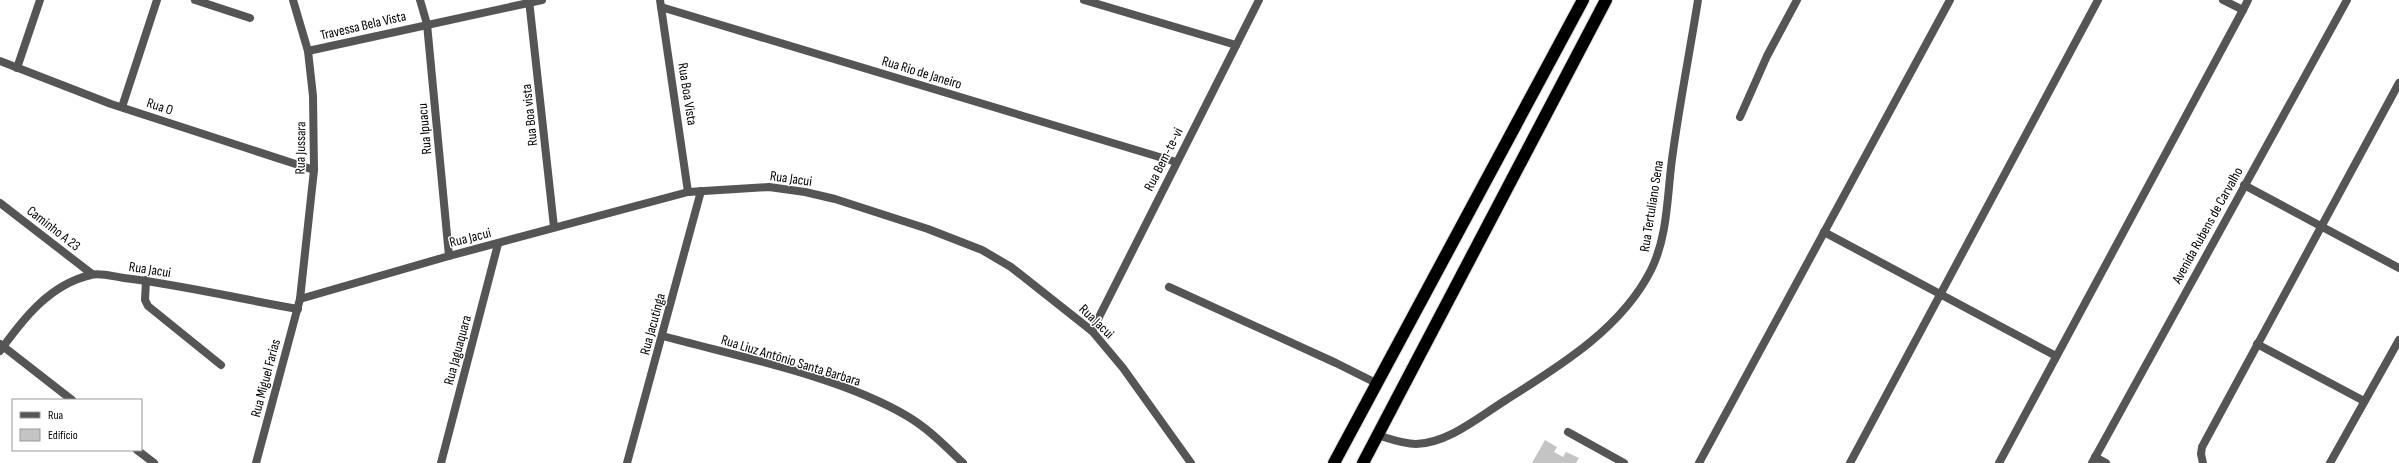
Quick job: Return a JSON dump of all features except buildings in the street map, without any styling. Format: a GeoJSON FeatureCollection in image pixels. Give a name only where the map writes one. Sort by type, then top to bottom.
{"type":"FeatureCollection","features":[{"type":"Feature","properties":{"kind":"highway"},"geometry":{"type":"LineString","coordinates":[[1334,463],[1583,0]]}},
{"type":"Feature","properties":{"kind":"highway"},"geometry":{"type":"LineString","coordinates":[[1363,463],[1606,0]]}},
{"type":"Feature","properties":{"kind":"street"},"geometry":{"type":"LineString","coordinates":[[18,68],[40,0]]}},
{"type":"Feature","properties":{"kind":"street"},"geometry":{"type":"LineString","coordinates":[[122,107],[157,0]]}},
{"type":"Feature","properties":{"kind":"street"},"geometry":{"type":"LineString","coordinates":[[195,0],[250,18]]}},
{"type":"Feature","properties":{"kind":"street","name":"Rua Jussara"},"geometry":{"type":"LineString","coordinates":[[294,0],[308,51],[313,96],[314,170],[300,299]]}},
{"type":"Feature","properties":{"kind":"street","name":"Rua Ipuacu"},"geometry":{"type":"LineString","coordinates":[[420,0],[427,24],[449,256]]}},
{"type":"Feature","properties":{"kind":"street","name":"Travessa Bela Vista"},"geometry":{"type":"LineString","coordinates":[[308,51],[542,0]]}},
{"type":"Feature","properties":{"kind":"street"},"geometry":{"type":"LineString","coordinates":[[1084,0],[1236,45]]}},
{"type":"Feature","properties":{"kind":"street","name":"Rua Bem-te-vi"},"geometry":{"type":"LineString","coordinates":[[1092,331],[1259,0]]}},
{"type":"Feature","properties":{"kind":"street","name":"Rua Tertuliano Sena"},"geometry":{"type":"LineString","coordinates":[[1377,435],[1415,444],[1430,442],[1453,433],[1570,358],[1621,312],[1638,292],[1651,270],[1660,249],[1672,152],[1698,0]]}},
{"type":"Feature","properties":{"kind":"street"},"geometry":{"type":"LineString","coordinates":[[1740,117],[1767,56],[1797,0]]}},
{"type":"Feature","properties":{"kind":"street"},"geometry":{"type":"LineString","coordinates":[[1699,463],[1950,0]]}},
{"type":"Feature","properties":{"kind":"street"},"geometry":{"type":"LineString","coordinates":[[1850,463],[2098,0]]}},
{"type":"Feature","properties":{"kind":"street"},"geometry":{"type":"LineString","coordinates":[[2223,0],[2243,10]]}},
{"type":"Feature","properties":{"kind":"street"},"geometry":{"type":"LineString","coordinates":[[1999,463],[2248,0]]}},
{"type":"Feature","properties":{"kind":"street","name":"Avenida Rubens de Carvalho"},"geometry":{"type":"LineString","coordinates":[[2093,460],[2347,0]]}},
{"type":"Feature","properties":{"kind":"street","name":"Rua Boa vista"},"geometry":{"type":"LineString","coordinates":[[529,2],[554,227]]}},
{"type":"Feature","properties":{"kind":"street","name":"Rua Rio de Janeiro"},"geometry":{"type":"LineString","coordinates":[[661,3],[1176,162]]}},
{"type":"Feature","properties":{"kind":"street","name":"Rua Boa Vista"},"geometry":{"type":"LineString","coordinates":[[661,3],[688,192]]}},
{"type":"Feature","properties":{"kind":"street","name":"Rua O"},"geometry":{"type":"LineString","coordinates":[[0,62],[122,107],[314,170]]}},
{"type":"Feature","properties":{"kind":"street"},"geometry":{"type":"LineString","coordinates":[[2203,463],[2201,454],[2202,447],[2256,344],[2399,83]]}},
{"type":"Feature","properties":{"kind":"street"},"geometry":{"type":"LineString","coordinates":[[2244,185],[2399,268]]}},
{"type":"Feature","properties":{"kind":"street","name":"Rua Jacui"},"geometry":{"type":"LineString","coordinates":[[300,299],[554,227],[688,192],[769,187],[805,192],[835,199],[928,229],[998,258],[1051,297],[1092,331],[1123,368],[1191,463]]}},
{"type":"Feature","properties":{"kind":"street","name":"Rua Jacutinga"},"geometry":{"type":"LineString","coordinates":[[627,463],[663,336],[701,190]]}},
{"type":"Feature","properties":{"kind":"street","name":"Caminho A 23"},"geometry":{"type":"LineString","coordinates":[[0,204],[92,274]]}},
{"type":"Feature","properties":{"kind":"street"},"geometry":{"type":"LineString","coordinates":[[1824,232],[2056,356]]}},
{"type":"Feature","properties":{"kind":"street","name":"Rua Jaguaquara"},"geometry":{"type":"LineString","coordinates":[[441,463],[498,244]]}},
{"type":"Feature","properties":{"kind":"street"},"geometry":{"type":"LineString","coordinates":[[71,399],[1,347],[41,301],[59,287],[92,274]]}},
{"type":"Feature","properties":{"kind":"street","name":"Rua Jacui"},"geometry":{"type":"LineString","coordinates":[[92,274],[146,280],[298,309]]}},
{"type":"Feature","properties":{"kind":"street"},"geometry":{"type":"LineString","coordinates":[[146,280],[145,300],[148,306],[221,365]]}},
{"type":"Feature","properties":{"kind":"street"},"geometry":{"type":"LineString","coordinates":[[1169,287],[1336,362],[1376,383]]}},
{"type":"Feature","properties":{"kind":"street","name":"Rua Miguel Farias"},"geometry":{"type":"LineString","coordinates":[[256,463],[300,299]]}},
{"type":"Feature","properties":{"kind":"street","name":"Rua Liuz Antônio Santa Barbara"},"geometry":{"type":"LineString","coordinates":[[663,336],[824,381],[881,403],[908,417],[932,433],[963,463]]}},
{"type":"Feature","properties":{"kind":"street"},"geometry":{"type":"LineString","coordinates":[[2330,463],[2399,340]]}},
{"type":"Feature","properties":{"kind":"street"},"geometry":{"type":"LineString","coordinates":[[2256,344],[2364,401]]}},
{"type":"Feature","properties":{"kind":"street"},"geometry":{"type":"LineString","coordinates":[[1568,432],[1624,463]]}},
{"type":"Feature","properties":{"kind":"street"},"geometry":{"type":"LineString","coordinates":[[138,451],[154,463]]}},
{"type":"Feature","properties":{"kind":"street"},"geometry":{"type":"LineString","coordinates":[[2093,460],[2106,463]]}}]}
